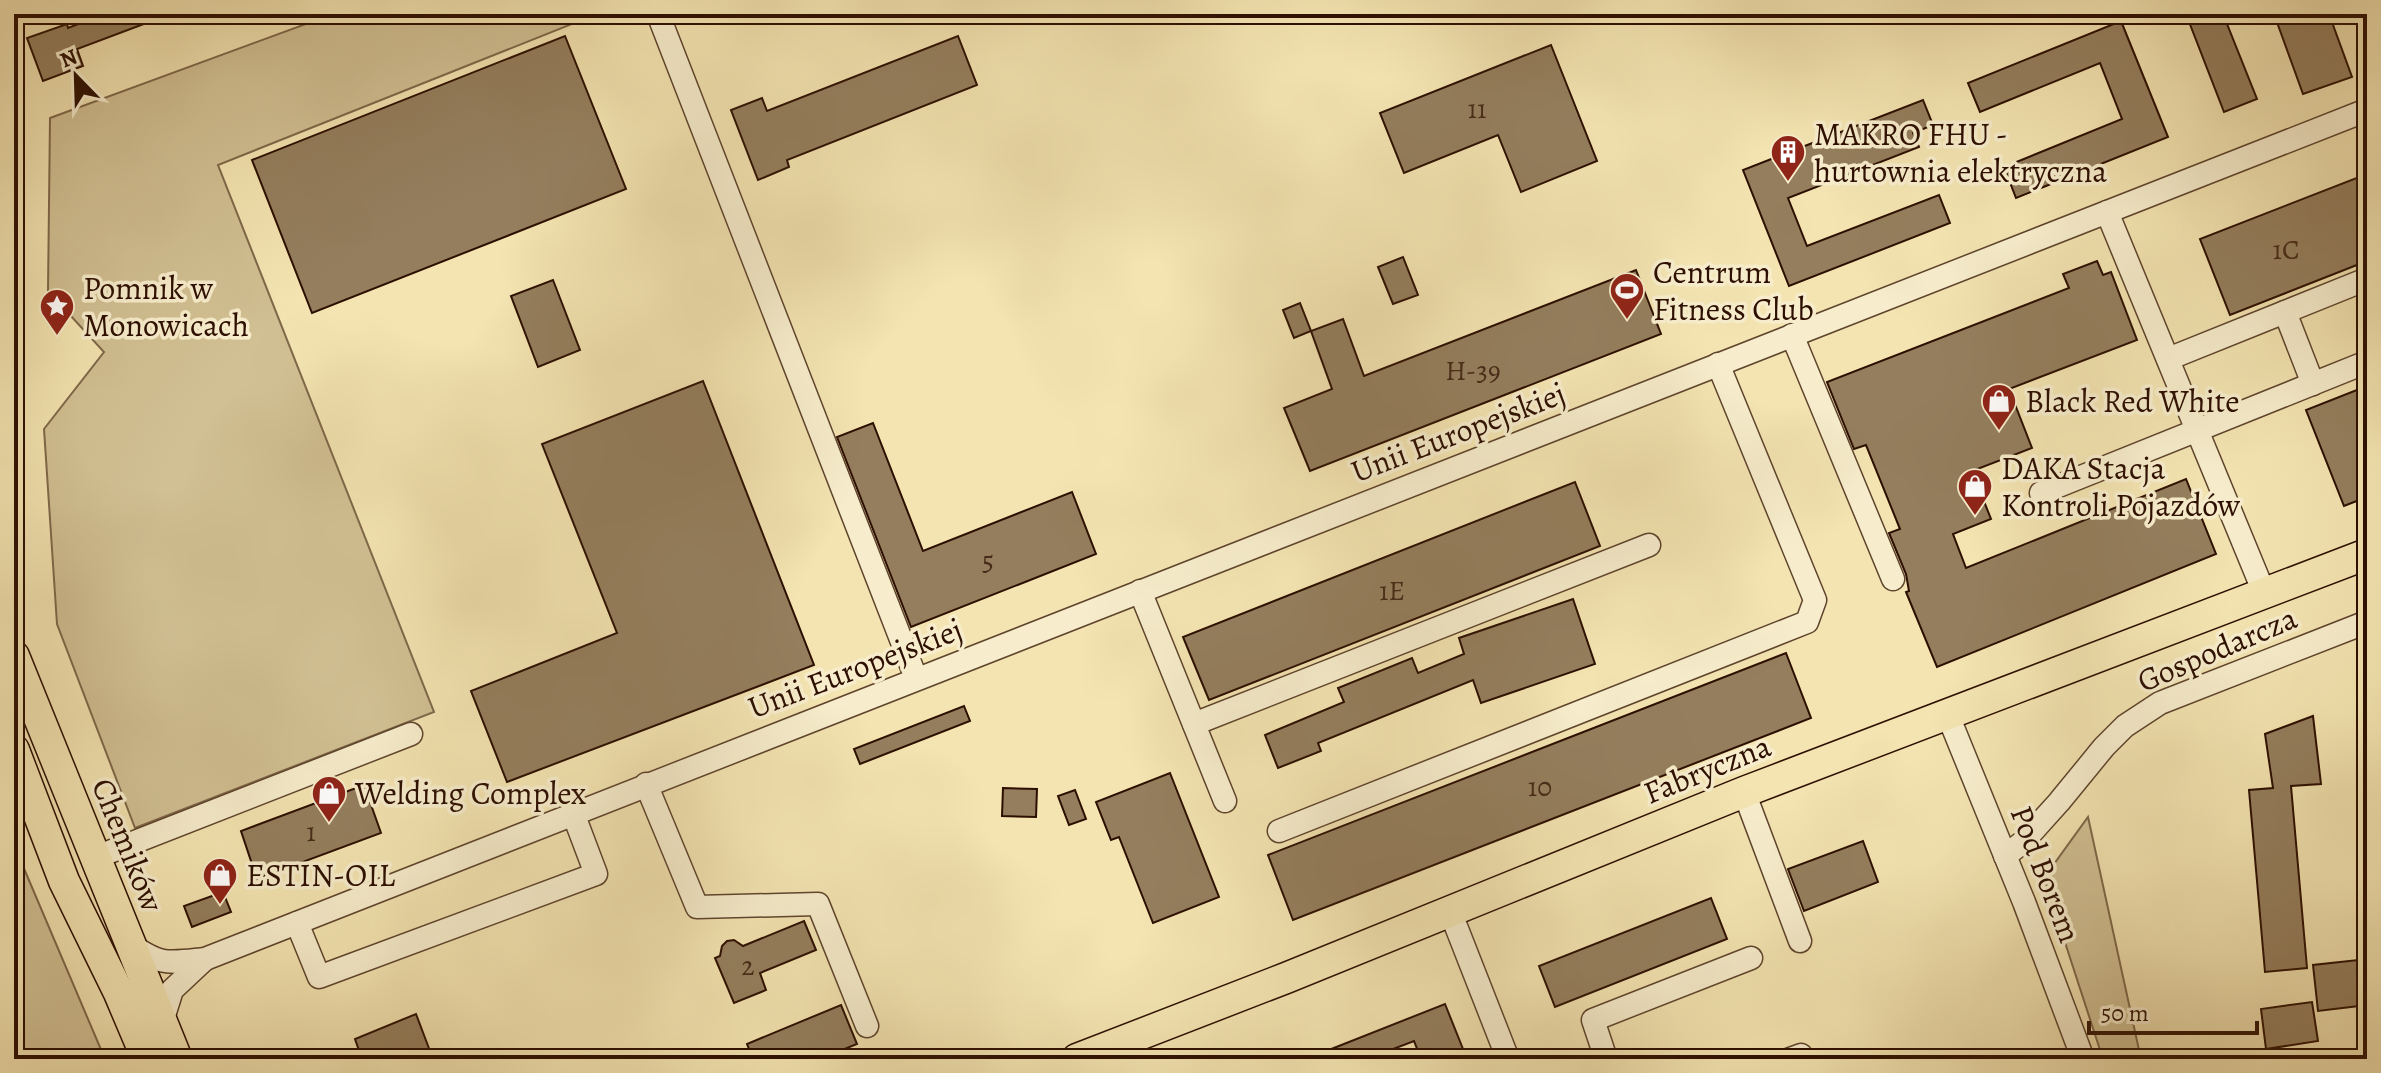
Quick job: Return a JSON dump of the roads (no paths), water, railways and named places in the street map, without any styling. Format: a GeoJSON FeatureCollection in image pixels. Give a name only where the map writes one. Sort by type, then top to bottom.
{"type":"FeatureCollection","features":[{"type":"Feature","properties":{"kind":"main road","name":"Fabryczna"},"geometry":{"type":"LineString","coordinates":[[1077,1059],[1744,792],[2367,554]]}},
{"type":"Feature","properties":{"kind":"main road","name":"Chemików"},"geometry":{"type":"LineString","coordinates":[[14,656],[177,1059]]}},
{"type":"Feature","properties":{"kind":"main road"},"geometry":{"type":"LineString","coordinates":[[14,750],[64,881],[112,978],[147,1059]]}},
{"type":"Feature","properties":{"kind":"street"},"geometry":{"type":"LineString","coordinates":[[658,14],[916,678]]}},
{"type":"Feature","properties":{"kind":"street","name":"Unii Europejskiej"},"geometry":{"type":"LineString","coordinates":[[128,943],[164,963],[180,964],[205,959],[2367,110]]}},
{"type":"Feature","properties":{"kind":"street"},"geometry":{"type":"LineString","coordinates":[[2107,212],[2265,595]]}},
{"type":"Feature","properties":{"kind":"street"},"geometry":{"type":"LineString","coordinates":[[2168,359],[2367,279]]}},
{"type":"Feature","properties":{"kind":"street"},"geometry":{"type":"LineString","coordinates":[[2285,312],[2313,384]]}},
{"type":"Feature","properties":{"kind":"street"},"geometry":{"type":"LineString","coordinates":[[1792,335],[1893,579]]}},
{"type":"Feature","properties":{"kind":"street"},"geometry":{"type":"LineString","coordinates":[[2041,493],[2367,362]]}},
{"type":"Feature","properties":{"kind":"street"},"geometry":{"type":"LineString","coordinates":[[1279,831],[1807,622],[1815,600],[1718,364]]}},
{"type":"Feature","properties":{"kind":"street"},"geometry":{"type":"LineString","coordinates":[[1194,724],[1649,545]]}},
{"type":"Feature","properties":{"kind":"street"},"geometry":{"type":"LineString","coordinates":[[1140,591],[1225,801]]}},
{"type":"Feature","properties":{"kind":"street","name":"Gospodarcza"},"geometry":{"type":"LineString","coordinates":[[2005,856],[2023,842],[2125,726],[2160,703],[2367,622]]}},
{"type":"Feature","properties":{"kind":"street","name":"Pod Borem"},"geometry":{"type":"LineString","coordinates":[[1947,713],[2083,1059]]}},
{"type":"Feature","properties":{"kind":"street"},"geometry":{"type":"LineString","coordinates":[[94,858],[411,734]]}},
{"type":"Feature","properties":{"kind":"street"},"geometry":{"type":"LineString","coordinates":[[646,784],[697,907],[818,904],[867,1026]]}},
{"type":"Feature","properties":{"kind":"street"},"geometry":{"type":"LineString","coordinates":[[1744,792],[1800,941]]}},
{"type":"Feature","properties":{"kind":"street"},"geometry":{"type":"LineString","coordinates":[[297,923],[319,977],[596,874],[573,813]]}},
{"type":"Feature","properties":{"kind":"street"},"geometry":{"type":"LineString","coordinates":[[1450,911],[1508,1059]]}},
{"type":"Feature","properties":{"kind":"street"},"geometry":{"type":"LineString","coordinates":[[1606,1059],[1593,1020],[1751,958]]}},
{"type":"Feature","properties":{"kind":"street","name":"Unii Europejskiej"},"geometry":{"type":"LineString","coordinates":[[162,1022],[172,990],[205,959]]}},
{"type":"Feature","properties":{"kind":"place","name":"MAKRO FHU - hurtownia elektryczna"},"geometry":{"type":"Point","coordinates":[1788,183]}},
{"type":"Feature","properties":{"kind":"place","name":"Centrum Fitness Club"},"geometry":{"type":"Point","coordinates":[1627,321]}},
{"type":"Feature","properties":{"kind":"place","name":"Pomnik w Monowicach"},"geometry":{"type":"Point","coordinates":[57,337]}},
{"type":"Feature","properties":{"kind":"place","name":"Black Red White"},"geometry":{"type":"Point","coordinates":[1999,432]}},
{"type":"Feature","properties":{"kind":"place","name":"DAKA Stacja Kontroli Pojazdów"},"geometry":{"type":"Point","coordinates":[1975,517]}},
{"type":"Feature","properties":{"kind":"place","name":"Welding Complex"},"geometry":{"type":"Point","coordinates":[329,824]}},
{"type":"Feature","properties":{"kind":"place","name":"ESTIN-OIL"},"geometry":{"type":"Point","coordinates":[220,906]}}]}
